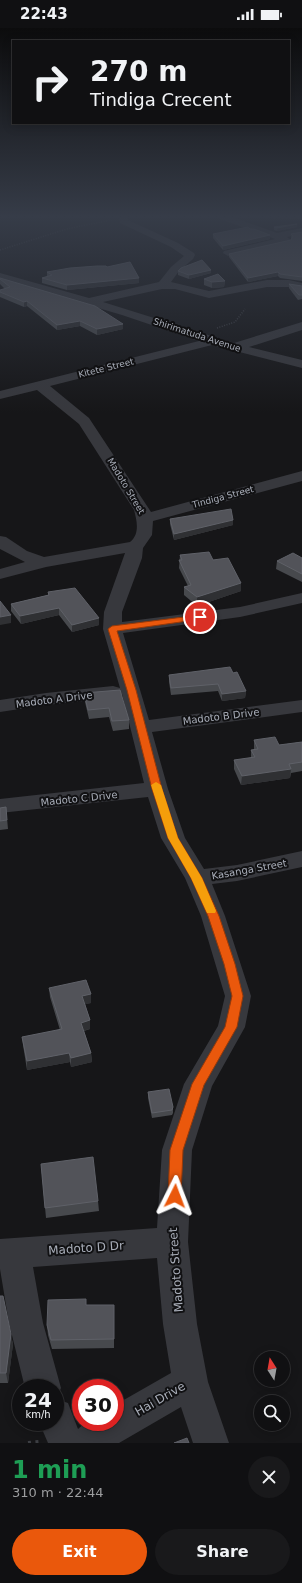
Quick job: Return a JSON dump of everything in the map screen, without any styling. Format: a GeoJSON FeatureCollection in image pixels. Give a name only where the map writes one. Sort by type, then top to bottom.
{"type":"FeatureCollection","features":[{"type":"Feature","properties":{"kind":"street","name":"Shirimatuda Avenue"},"geometry":{"type":"LineString","coordinates":[[17,281],[126,312],[212,341],[302,364]]}},
{"type":"Feature","properties":{"kind":"street"},"geometry":{"type":"LineString","coordinates":[[163,285],[166,281]]}},
{"type":"Feature","properties":{"kind":"street"},"geometry":{"type":"LineString","coordinates":[[178,287],[195,282]]}},
{"type":"Feature","properties":{"kind":"street"},"geometry":{"type":"LineString","coordinates":[[89,302],[163,285],[178,287],[209,295],[274,282],[286,282],[302,286]]}},
{"type":"Feature","properties":{"kind":"street"},"geometry":{"type":"LineString","coordinates":[[234,347],[302,326]]}},
{"type":"Feature","properties":{"kind":"street","name":"Kitete Street"},"geometry":{"type":"LineString","coordinates":[[0,395],[212,341]]}},
{"type":"Feature","properties":{"kind":"street","name":"Madoto Street"},"geometry":{"type":"LineString","coordinates":[[40,385],[84,421],[88,426],[129,487],[145,518],[144,536],[141,542],[135,546],[133,558],[113,612],[112,629],[131,690],[157,789],[173,838],[197,878],[213,916],[238,996],[231,1027],[198,1084],[177,1150],[172,1242],[180,1324],[190,1382],[211,1443]]}},
{"type":"Feature","properties":{"kind":"street","name":"Tindiga Street"},"geometry":{"type":"LineString","coordinates":[[145,518],[302,476]]}},
{"type":"Feature","properties":{"kind":"street"},"geometry":{"type":"LineString","coordinates":[[0,541],[12,551],[24,557],[44,562]]}},
{"type":"Feature","properties":{"kind":"street"},"geometry":{"type":"LineString","coordinates":[[0,574],[44,562],[135,546]]}},
{"type":"Feature","properties":{"kind":"street"},"geometry":{"type":"LineString","coordinates":[[112,629],[240,612],[302,598]]}},
{"type":"Feature","properties":{"kind":"street","name":"Madoto A Drive"},"geometry":{"type":"LineString","coordinates":[[0,706],[46,699],[131,690]]}},
{"type":"Feature","properties":{"kind":"street","name":"Madoto B Drive"},"geometry":{"type":"LineString","coordinates":[[140,727],[302,706]]}},
{"type":"Feature","properties":{"kind":"street","name":"Madoto C Drive"},"geometry":{"type":"LineString","coordinates":[[0,806],[157,789]]}},
{"type":"Feature","properties":{"kind":"street","name":"Kasanga Street"},"geometry":{"type":"LineString","coordinates":[[197,878],[237,873],[302,860]]}},
{"type":"Feature","properties":{"kind":"street","name":"Madoto D Dr"},"geometry":{"type":"LineString","coordinates":[[8,1254],[172,1242]]}},
{"type":"Feature","properties":{"kind":"street"},"geometry":{"type":"LineString","coordinates":[[8,1254],[42,1379]]}},
{"type":"Feature","properties":{"kind":"street","name":"Hai Drive"},"geometry":{"type":"LineString","coordinates":[[90,1443],[95,1437],[190,1382]]}},
{"type":"Feature","properties":{"kind":"street"},"geometry":{"type":"LineString","coordinates":[[61,1431],[66,1443]]}},
{"type":"Feature","properties":{"kind":"path"},"geometry":{"type":"LineString","coordinates":[[196,335],[235,322],[245,309]]}},
{"type":"Feature","properties":{"kind":"building"},"geometry":{"type":"Polygon","coordinates":[[[3,281],[10,281],[95,306],[123,324],[97,329],[80,321],[57,325],[27,301],[24,302],[0,292],[0,290],[10,287],[3,281]]]}},
{"type":"Feature","properties":{"kind":"building"},"geometry":{"type":"Polygon","coordinates":[[[53,281],[108,281],[67,285],[53,281]]]}},
{"type":"Feature","properties":{"kind":"building"},"geometry":{"type":"Polygon","coordinates":[[[289,284],[302,286],[302,295],[299,295],[289,284]]]}},
{"type":"Feature","properties":{"kind":"building"},"geometry":{"type":"Polygon","coordinates":[[[231,509],[233,520],[174,534],[170,519],[231,509]]]}},
{"type":"Feature","properties":{"kind":"building"},"geometry":{"type":"Polygon","coordinates":[[[209,552],[213,560],[228,558],[241,583],[197,597],[184,587],[191,585],[179,560],[182,560],[180,555],[209,552]]]}},
{"type":"Feature","properties":{"kind":"building"},"geometry":{"type":"Polygon","coordinates":[[[293,553],[302,558],[302,574],[277,561],[293,553]]]}},
{"type":"Feature","properties":{"kind":"building"},"geometry":{"type":"Polygon","coordinates":[[[75,588],[99,618],[72,625],[59,608],[20,616],[11,604],[49,595],[48,592],[75,588]]]}},
{"type":"Feature","properties":{"kind":"building"},"geometry":{"type":"Polygon","coordinates":[[[0,601],[11,615],[0,617],[0,601]]]}},
{"type":"Feature","properties":{"kind":"building"},"geometry":{"type":"Polygon","coordinates":[[[230,667],[233,673],[237,672],[246,691],[222,694],[218,684],[171,688],[169,675],[230,667]]]}},
{"type":"Feature","properties":{"kind":"building"},"geometry":{"type":"Polygon","coordinates":[[[120,690],[129,720],[112,721],[109,708],[88,710],[84,693],[120,690]]]}},
{"type":"Feature","properties":{"kind":"building"},"geometry":{"type":"Polygon","coordinates":[[[275,737],[279,745],[302,742],[302,762],[289,764],[291,769],[242,776],[234,760],[255,757],[251,750],[258,749],[254,740],[275,737]]]}},
{"type":"Feature","properties":{"kind":"building"},"geometry":{"type":"Polygon","coordinates":[[[6,807],[7,820],[0,821],[0,808],[6,807]]]}},
{"type":"Feature","properties":{"kind":"building"},"geometry":{"type":"Polygon","coordinates":[[[86,980],[91,994],[82,996],[90,1020],[81,1023],[91,1053],[71,1058],[69,1053],[27,1061],[22,1037],[62,1029],[49,988],[86,980]]]}},
{"type":"Feature","properties":{"kind":"building"},"geometry":{"type":"Polygon","coordinates":[[[169,1089],[173,1107],[172,1110],[152,1113],[148,1092],[169,1089]]]}},
{"type":"Feature","properties":{"kind":"building"},"geometry":{"type":"Polygon","coordinates":[[[93,1157],[98,1201],[45,1208],[41,1164],[93,1157]]]}},
{"type":"Feature","properties":{"kind":"building"},"geometry":{"type":"Polygon","coordinates":[[[0,1296],[3,1296],[11,1334],[6,1373],[0,1373],[0,1296]]]}},
{"type":"Feature","properties":{"kind":"building"},"geometry":{"type":"Polygon","coordinates":[[[86,1299],[86,1305],[114,1305],[114,1339],[51,1340],[47,1325],[48,1300],[86,1299]]]}},
{"type":"Feature","properties":{"kind":"building"},"geometry":{"type":"Polygon","coordinates":[[[187,1438],[189,1443],[174,1443],[187,1438]]]}},
{"type":"Feature","properties":{"kind":"slow traffic"},"geometry":{"type":"LineString","coordinates":[[156,785],[173,838],[197,878],[211,911]]}},
{"type":"Feature","properties":{"kind":"route"},"geometry":{"type":"LineString","coordinates":[[175,1196],[177,1150],[198,1084],[231,1027],[238,996],[213,916],[197,878],[173,838],[157,789],[131,690],[112,629],[200,617]]}}]}
